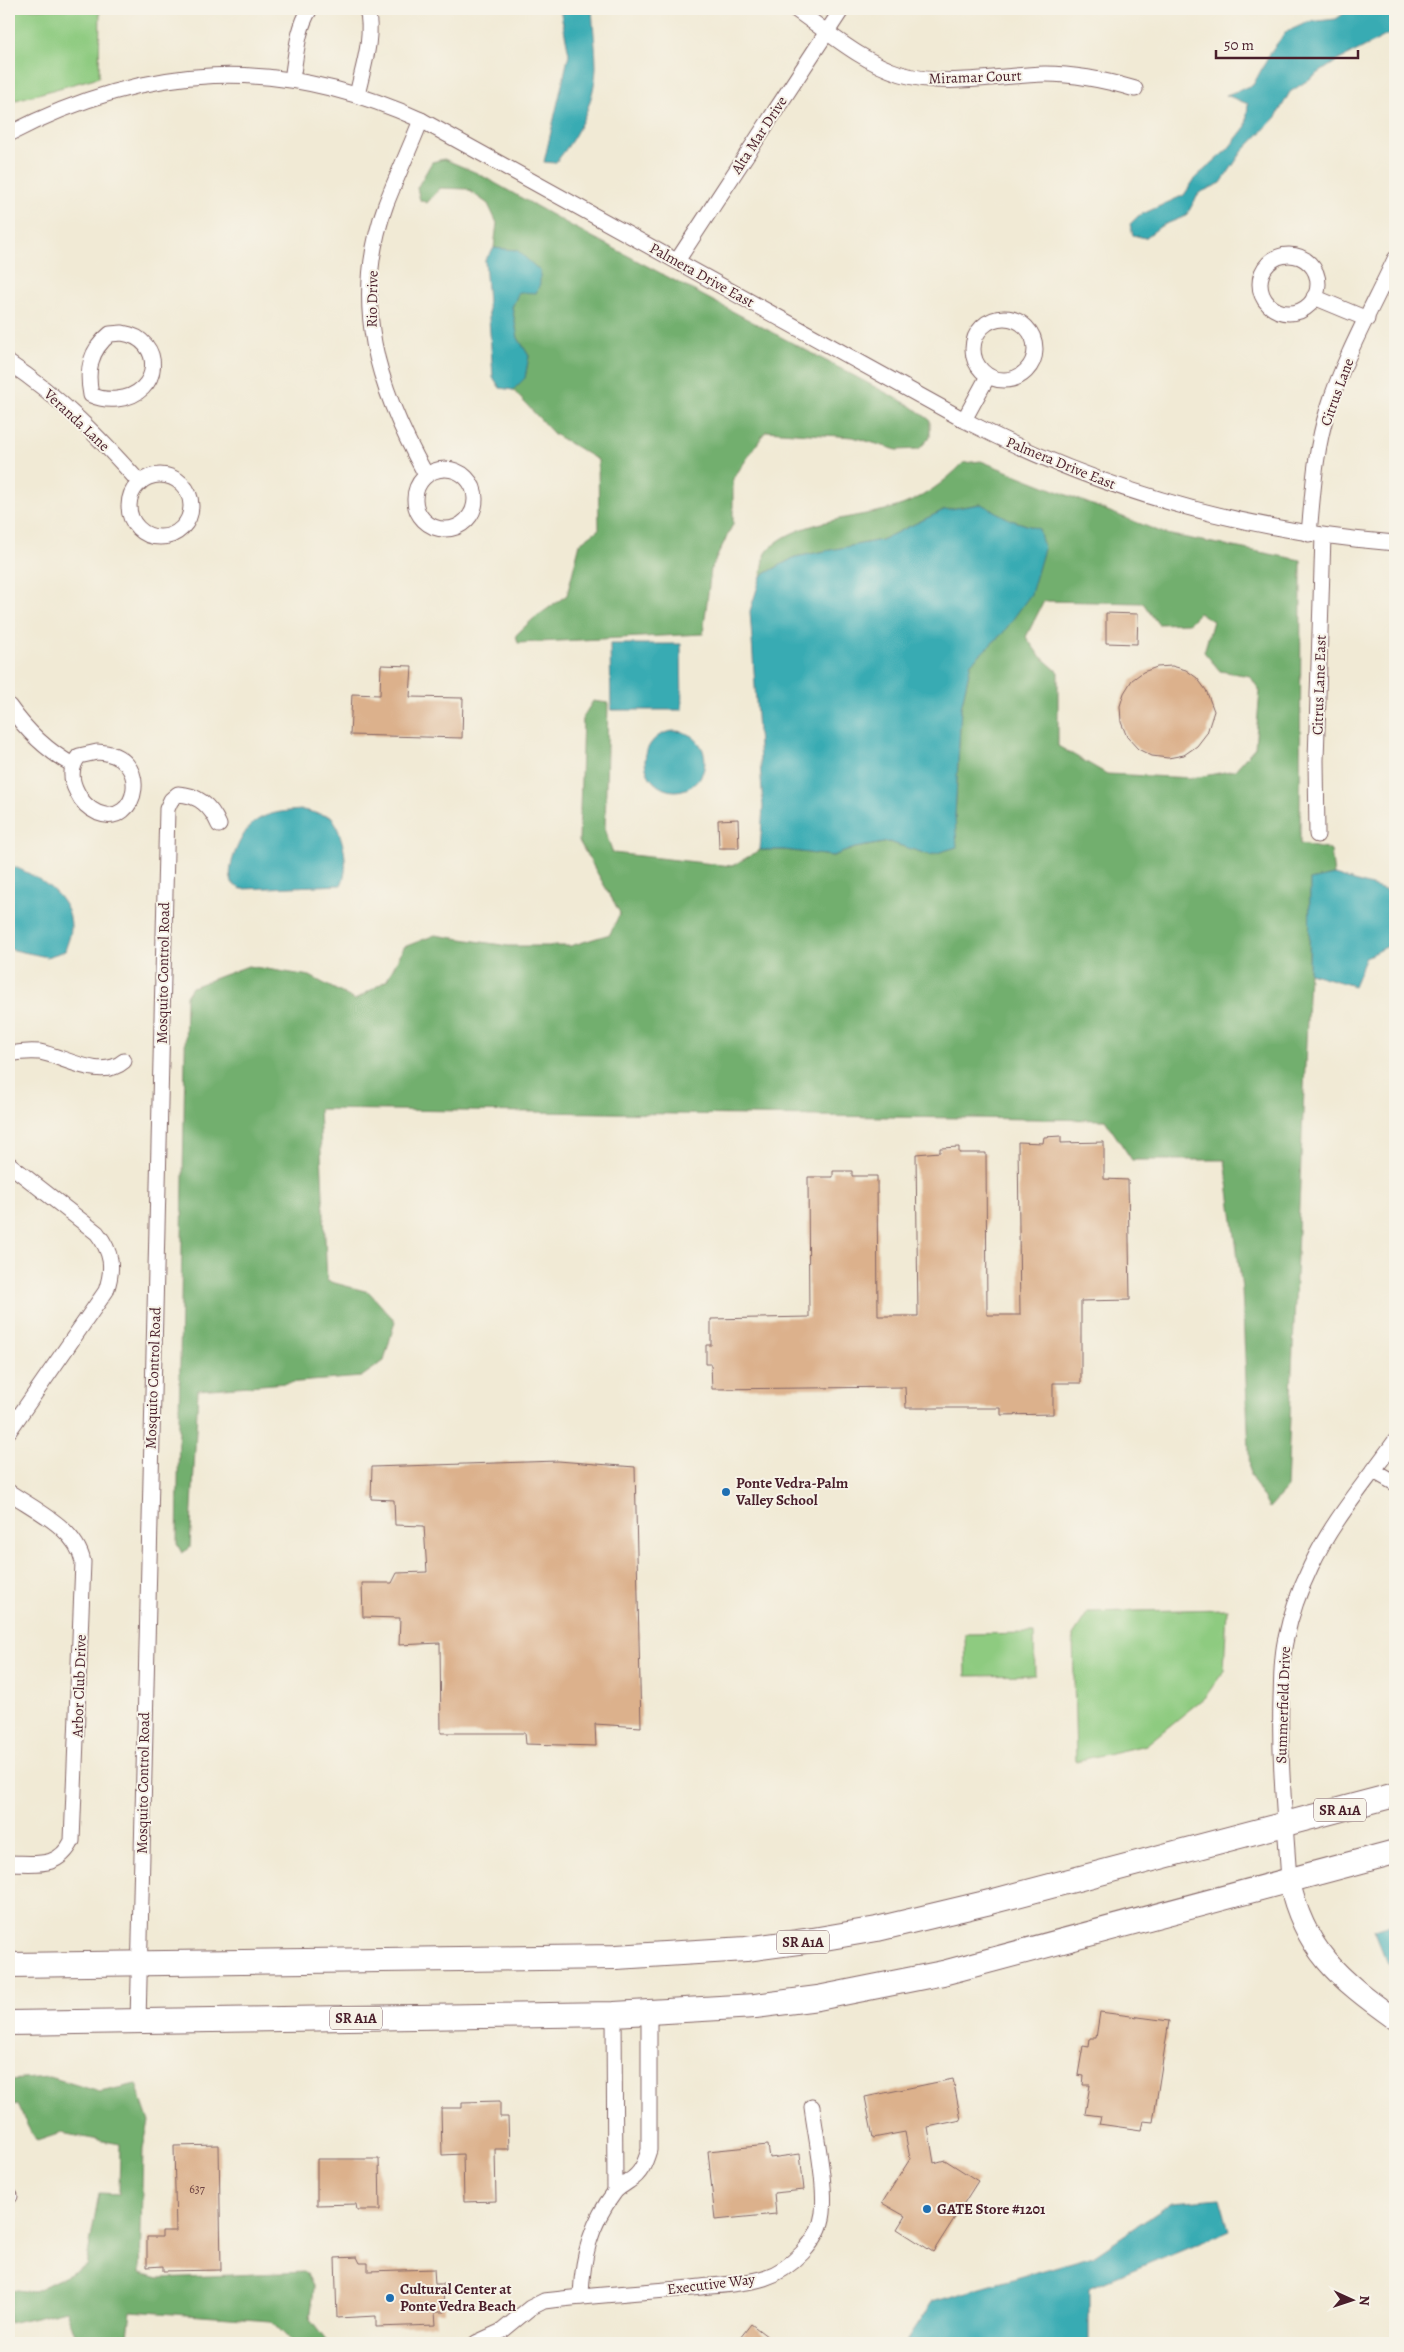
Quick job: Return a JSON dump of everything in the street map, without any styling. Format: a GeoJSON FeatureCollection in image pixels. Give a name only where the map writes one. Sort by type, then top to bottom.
{"type":"FeatureCollection","features":[{"type":"Feature","properties":{"kind":"main road","name":"SR A1A"},"geometry":{"type":"LineString","coordinates":[[9,1965],[616,1957],[746,1949],[877,1929],[990,1902],[1395,1795]]}},
{"type":"Feature","properties":{"kind":"main road","name":"SR A1A"},"geometry":{"type":"LineString","coordinates":[[9,2023],[614,2014],[755,2006],[818,1998],[952,1971],[1395,1852]]}},
{"type":"Feature","properties":{"kind":"street"},"geometry":{"type":"LineString","coordinates":[[292,79],[298,40],[310,9]]}},
{"type":"Feature","properties":{"kind":"street"},"geometry":{"type":"LineString","coordinates":[[357,95],[368,45],[370,24],[367,9]]}},
{"type":"Feature","properties":{"kind":"street","name":"Miramar Court"},"geometry":{"type":"LineString","coordinates":[[795,9],[872,62],[901,74],[943,80],[1045,74],[1075,75],[1104,80],[1134,89]]}},
{"type":"Feature","properties":{"kind":"street","name":"Alta Mar Drive"},"geometry":{"type":"LineString","coordinates":[[677,261],[842,9]]}},
{"type":"Feature","properties":{"kind":"street","name":"Palmera Drive East"},"geometry":{"type":"LineString","coordinates":[[9,134],[45,115],[84,99],[133,85],[172,79],[212,75],[292,79],[357,95],[421,120],[964,420],[1046,460],[1100,481],[1183,508],[1239,521],[1316,535],[1395,543]]}},
{"type":"Feature","properties":{"kind":"street","name":"Rio Drive"},"geometry":{"type":"LineString","coordinates":[[421,120],[386,205],[378,231],[371,267],[369,307],[371,334],[384,386],[405,437],[426,475]]}},
{"type":"Feature","properties":{"kind":"street","name":"Citrus Lane"},"geometry":{"type":"LineString","coordinates":[[1316,535],[1318,451],[1328,409],[1395,259]]}},
{"type":"Feature","properties":{"kind":"street"},"geometry":{"type":"LineString","coordinates":[[1314,297],[1367,319]]}},
{"type":"Feature","properties":{"kind":"street"},"geometry":{"type":"LineString","coordinates":[[1007,318],[1018,321],[1031,333],[1035,343],[1035,355],[1030,367],[1021,376],[1008,380],[988,376],[975,360],[973,347],[977,333],[986,324],[996,319],[1007,318]]}},
{"type":"Feature","properties":{"kind":"street"},"geometry":{"type":"LineString","coordinates":[[74,414],[91,395],[90,362],[94,351],[101,341],[110,334],[131,334],[148,347],[152,367],[148,384],[144,389],[135,395],[108,400],[91,395]]}},
{"type":"Feature","properties":{"kind":"street","name":"Veranda Lane"},"geometry":{"type":"LineString","coordinates":[[9,362],[32,378],[100,437],[140,483]]}},
{"type":"Feature","properties":{"kind":"street"},"geometry":{"type":"LineString","coordinates":[[964,420],[988,376]]}},
{"type":"Feature","properties":{"kind":"street"},"geometry":{"type":"LineString","coordinates":[[451,469],[467,478],[472,485],[475,503],[467,520],[460,525],[442,529],[435,528],[422,520],[415,506],[414,499],[418,484],[426,475],[435,470],[451,469]]}},
{"type":"Feature","properties":{"kind":"street"},"geometry":{"type":"LineString","coordinates":[[162,476],[175,479],[185,488],[190,499],[190,512],[181,529],[160,537],[145,533],[139,528],[131,515],[130,508],[133,493],[140,483],[150,477],[162,476]]}},
{"type":"Feature","properties":{"kind":"street","name":"Citrus Lane East"},"geometry":{"type":"LineString","coordinates":[[1316,535],[1317,835]]}},
{"type":"Feature","properties":{"kind":"street"},"geometry":{"type":"LineString","coordinates":[[9,706],[41,744],[73,765]]}},
{"type":"Feature","properties":{"kind":"street"},"geometry":{"type":"LineString","coordinates":[[96,752],[108,753],[126,762],[133,774],[135,784],[132,798],[126,808],[119,814],[109,816],[91,809],[77,792],[72,781],[73,765],[79,756],[96,752]]}},
{"type":"Feature","properties":{"kind":"street","name":"Mosquito Control Road"},"geometry":{"type":"LineString","coordinates":[[138,2022],[167,809],[171,800],[178,794],[190,794],[201,800],[213,812],[219,825]]}},
{"type":"Feature","properties":{"kind":"street"},"geometry":{"type":"LineString","coordinates":[[9,1054],[25,1051],[40,1052],[101,1070],[112,1069],[124,1061]]}},
{"type":"Feature","properties":{"kind":"street"},"geometry":{"type":"LineString","coordinates":[[9,1164],[97,1233],[106,1244],[111,1258],[111,1277],[106,1291],[9,1432]]}},
{"type":"Feature","properties":{"kind":"street","name":"Summerfield Drive"},"geometry":{"type":"LineString","coordinates":[[1289,1880],[1281,1782],[1280,1738],[1282,1665],[1286,1639],[1298,1597],[1312,1564],[1337,1522],[1395,1441]]}},
{"type":"Feature","properties":{"kind":"street"},"geometry":{"type":"LineString","coordinates":[[1374,1471],[1395,1483]]}},
{"type":"Feature","properties":{"kind":"street","name":"Arbor Club Drive"},"geometry":{"type":"LineString","coordinates":[[9,1492],[62,1528],[77,1546],[83,1562],[72,1841],[66,1854],[48,1862],[9,1863]]}},
{"type":"Feature","properties":{"kind":"street"},"geometry":{"type":"LineString","coordinates":[[1289,1880],[1293,1899],[1304,1929],[1330,1966],[1355,1990],[1395,2019]]}},
{"type":"Feature","properties":{"kind":"street"},"geometry":{"type":"LineString","coordinates":[[581,2297],[585,2250],[593,2229],[615,2191],[634,2178],[640,2171],[649,2150],[649,2012]]}},
{"type":"Feature","properties":{"kind":"street"},"geometry":{"type":"LineString","coordinates":[[614,2014],[615,2191]]}},
{"type":"Feature","properties":{"kind":"street","name":"Executive Way"},"geometry":{"type":"LineString","coordinates":[[476,2343],[502,2331],[530,2308],[544,2301],[726,2284],[764,2278],[777,2272],[796,2258],[811,2242],[823,2214],[812,2107]]}},
{"type":"Feature","properties":{"kind":"green space"},"geometry":{"type":"Polygon","coordinates":[[[9,9],[100,9],[99,77],[16,100],[9,97],[9,9]]]}},
{"type":"Feature","properties":{"kind":"green space"},"geometry":{"type":"Polygon","coordinates":[[[444,159],[477,173],[568,224],[911,406],[930,420],[930,437],[919,449],[897,450],[853,437],[766,431],[733,479],[733,524],[711,569],[703,634],[518,643],[516,635],[533,619],[567,595],[580,543],[599,529],[598,460],[554,434],[513,390],[525,378],[529,356],[518,338],[512,307],[519,292],[517,250],[494,248],[497,223],[488,204],[467,189],[440,188],[427,203],[420,200],[417,188],[432,162],[444,159]]]}},
{"type":"Feature","properties":{"kind":"green space"},"geometry":{"type":"Polygon","coordinates":[[[981,461],[1166,534],[1301,560],[1300,844],[1331,850],[1334,875],[1310,880],[1309,973],[1287,1488],[1269,1508],[1250,1475],[1242,1289],[1225,1160],[1132,1160],[1105,1120],[319,1109],[327,1281],[369,1292],[395,1321],[384,1361],[361,1377],[198,1390],[190,1548],[182,1553],[177,1544],[186,996],[192,987],[248,966],[310,976],[355,1000],[387,980],[404,947],[435,935],[508,946],[570,946],[610,934],[620,913],[579,841],[583,717],[593,701],[608,703],[605,831],[613,853],[732,866],[760,850],[784,850],[833,856],[855,848],[889,842],[930,855],[956,847],[955,816],[961,708],[971,663],[1003,633],[1039,529],[1011,520],[980,504],[944,510],[881,540],[795,557],[761,576],[766,553],[777,542],[791,534],[825,522],[903,505],[931,490],[963,463],[981,461]],[[1044,601],[1026,637],[1039,655],[1058,672],[1058,746],[1107,774],[1193,778],[1235,770],[1255,747],[1260,691],[1250,676],[1220,671],[1204,652],[1213,621],[1199,613],[1189,623],[1158,624],[1143,603],[1044,601]]]}},
{"type":"Feature","properties":{"kind":"green space"},"geometry":{"type":"Polygon","coordinates":[[[1227,1609],[1224,1671],[1205,1697],[1146,1745],[1076,1761],[1073,1635],[1088,1612],[1227,1609]]]}},
{"type":"Feature","properties":{"kind":"green space"},"geometry":{"type":"Polygon","coordinates":[[[1034,1633],[1035,1675],[966,1676],[965,1634],[1034,1633]]]}},
{"type":"Feature","properties":{"kind":"green space"},"geometry":{"type":"Polygon","coordinates":[[[50,2077],[100,2092],[136,2084],[149,2122],[143,2148],[140,2273],[159,2278],[306,2272],[314,2288],[310,2320],[328,2343],[293,2343],[271,2321],[131,2311],[127,2343],[78,2343],[66,2310],[9,2323],[9,2289],[32,2292],[86,2266],[99,2193],[119,2194],[120,2144],[61,2133],[37,2141],[18,2105],[9,2104],[9,2080],[50,2077]]]}},
{"type":"Feature","properties":{"kind":"water"},"geometry":{"type":"Polygon","coordinates":[[[560,9],[592,9],[596,67],[592,93],[583,119],[571,142],[555,163],[544,162],[569,54],[560,9]]]}},
{"type":"Feature","properties":{"kind":"water"},"geometry":{"type":"Polygon","coordinates":[[[1350,9],[1395,9],[1395,31],[1337,61],[1290,92],[1276,117],[1242,152],[1221,183],[1199,193],[1186,216],[1161,226],[1145,238],[1133,235],[1130,224],[1138,216],[1184,195],[1196,177],[1228,149],[1246,126],[1248,104],[1226,95],[1253,85],[1272,50],[1286,32],[1308,22],[1336,19],[1350,9]]]}},
{"type":"Feature","properties":{"kind":"water"},"geometry":{"type":"Polygon","coordinates":[[[494,248],[517,250],[540,271],[540,284],[536,293],[519,292],[512,307],[518,338],[529,356],[525,378],[513,390],[500,388],[493,377],[485,260],[494,248]]]}},
{"type":"Feature","properties":{"kind":"water"},"geometry":{"type":"Polygon","coordinates":[[[981,504],[1011,520],[1039,529],[1044,549],[1031,594],[1003,633],[971,663],[961,708],[955,816],[957,847],[930,855],[889,842],[855,848],[833,856],[784,850],[760,850],[763,807],[750,611],[761,576],[795,557],[881,540],[944,510],[981,504]]]}},
{"type":"Feature","properties":{"kind":"water"},"geometry":{"type":"Polygon","coordinates":[[[610,644],[681,644],[682,710],[611,710],[610,644]]]}},
{"type":"Feature","properties":{"kind":"water"},"geometry":{"type":"Polygon","coordinates":[[[669,731],[681,731],[692,736],[700,744],[705,755],[703,773],[692,786],[681,791],[669,791],[658,786],[650,778],[645,767],[645,755],[650,744],[658,736],[669,731]]]}},
{"type":"Feature","properties":{"kind":"water"},"geometry":{"type":"Polygon","coordinates":[[[303,810],[332,817],[336,824],[342,841],[345,860],[344,877],[341,885],[242,889],[237,887],[232,881],[231,866],[239,843],[251,825],[262,817],[303,810]]]}},
{"type":"Feature","properties":{"kind":"water"},"geometry":{"type":"Polygon","coordinates":[[[9,865],[40,880],[59,896],[70,916],[70,937],[65,951],[47,957],[9,949],[9,865]]]}},
{"type":"Feature","properties":{"kind":"water"},"geometry":{"type":"Polygon","coordinates":[[[1334,875],[1395,893],[1395,942],[1366,957],[1354,986],[1309,973],[1310,880],[1334,875]]]}},
{"type":"Feature","properties":{"kind":"water"},"geometry":{"type":"Polygon","coordinates":[[[1395,1923],[1395,1968],[1387,1963],[1374,1930],[1395,1923]]]}},
{"type":"Feature","properties":{"kind":"water"},"geometry":{"type":"Polygon","coordinates":[[[1220,2198],[1229,2230],[1089,2288],[1089,2340],[1083,2343],[905,2343],[932,2302],[1093,2256],[1173,2202],[1220,2198]]]}},
{"type":"Feature","properties":{"kind":"building"},"geometry":{"type":"Polygon","coordinates":[[[1106,613],[1138,614],[1137,644],[1106,643],[1106,613]]]}},
{"type":"Feature","properties":{"kind":"building"},"geometry":{"type":"Polygon","coordinates":[[[381,665],[412,666],[410,697],[463,698],[462,738],[350,735],[352,694],[380,695],[381,665]]]}},
{"type":"Feature","properties":{"kind":"building"},"geometry":{"type":"Polygon","coordinates":[[[1172,666],[1186,670],[1197,678],[1206,690],[1214,711],[1207,733],[1197,746],[1184,755],[1168,758],[1152,756],[1138,749],[1127,737],[1121,722],[1120,706],[1124,693],[1132,680],[1143,672],[1157,667],[1172,666]]]}},
{"type":"Feature","properties":{"kind":"building"},"geometry":{"type":"Polygon","coordinates":[[[738,819],[739,848],[719,848],[718,820],[738,819]]]}},
{"type":"Feature","properties":{"kind":"building"},"geometry":{"type":"Polygon","coordinates":[[[1061,1136],[1061,1143],[1104,1142],[1104,1179],[1128,1180],[1130,1300],[1081,1301],[1081,1383],[1053,1383],[1053,1414],[1001,1415],[1001,1408],[906,1408],[905,1387],[712,1389],[711,1364],[706,1364],[706,1345],[711,1345],[711,1319],[809,1317],[808,1177],[833,1177],[833,1171],[852,1171],[852,1176],[877,1176],[878,1316],[918,1316],[916,1154],[940,1152],[940,1148],[959,1147],[959,1153],[986,1153],[987,1315],[1020,1315],[1018,1142],[1043,1143],[1044,1137],[1061,1136]]]}},
{"type":"Feature","properties":{"kind":"building"},"geometry":{"type":"Polygon","coordinates":[[[558,1461],[635,1467],[641,1727],[595,1724],[596,1746],[526,1744],[525,1733],[441,1733],[440,1643],[399,1645],[400,1618],[363,1617],[362,1583],[392,1583],[397,1573],[427,1572],[424,1526],[395,1525],[394,1500],[371,1499],[372,1467],[558,1461]]]}},
{"type":"Feature","properties":{"kind":"building"},"geometry":{"type":"Polygon","coordinates":[[[1100,2012],[1169,2021],[1153,2122],[1143,2121],[1141,2130],[1099,2124],[1101,2116],[1085,2114],[1090,2085],[1083,2085],[1084,2076],[1078,2075],[1083,2046],[1089,2047],[1090,2038],[1096,2038],[1100,2012]]]}},
{"type":"Feature","properties":{"kind":"building"},"geometry":{"type":"Polygon","coordinates":[[[953,2079],[961,2120],[928,2127],[934,2163],[945,2160],[978,2181],[933,2252],[897,2229],[905,2216],[882,2203],[910,2159],[905,2132],[873,2138],[865,2097],[953,2079]]]}},
{"type":"Feature","properties":{"kind":"building"},"geometry":{"type":"Polygon","coordinates":[[[500,2101],[500,2117],[508,2117],[509,2149],[495,2149],[496,2201],[464,2202],[463,2154],[442,2155],[441,2108],[462,2108],[462,2102],[500,2101]]]}},
{"type":"Feature","properties":{"kind":"building"},"geometry":{"type":"Polygon","coordinates":[[[219,2145],[221,2270],[163,2271],[163,2266],[147,2267],[147,2237],[162,2237],[162,2231],[176,2231],[174,2146],[219,2145]]]}},
{"type":"Feature","properties":{"kind":"building"},"geometry":{"type":"Polygon","coordinates":[[[768,2145],[770,2158],[800,2154],[804,2190],[774,2193],[776,2214],[715,2220],[708,2151],[768,2145]]]}},
{"type":"Feature","properties":{"kind":"building"},"geometry":{"type":"Polygon","coordinates":[[[317,2159],[379,2159],[380,2210],[357,2210],[356,2204],[317,2205],[317,2159]]]}},
{"type":"Feature","properties":{"kind":"building","name":"Cultural Center at Ponte Vedra Beach"},"geometry":{"type":"Polygon","coordinates":[[[357,2257],[360,2263],[368,2263],[368,2271],[434,2269],[435,2284],[443,2284],[444,2312],[435,2312],[436,2325],[376,2327],[376,2316],[337,2318],[335,2258],[357,2257]]]}},
{"type":"Feature","properties":{"kind":"building"},"geometry":{"type":"Polygon","coordinates":[[[751,2324],[776,2343],[736,2343],[751,2324]]]}},
{"type":"Feature","properties":{"kind":"place","name":"Ponte Vedra-Palm Valley School"},"geometry":{"type":"Point","coordinates":[726,1492]}},
{"type":"Feature","properties":{"kind":"place","name":"GATE Store #1201"},"geometry":{"type":"Point","coordinates":[927,2209]}},
{"type":"Feature","properties":{"kind":"place","name":"Cultural Center at Ponte Vedra Beach"},"geometry":{"type":"Point","coordinates":[390,2298]}}]}
